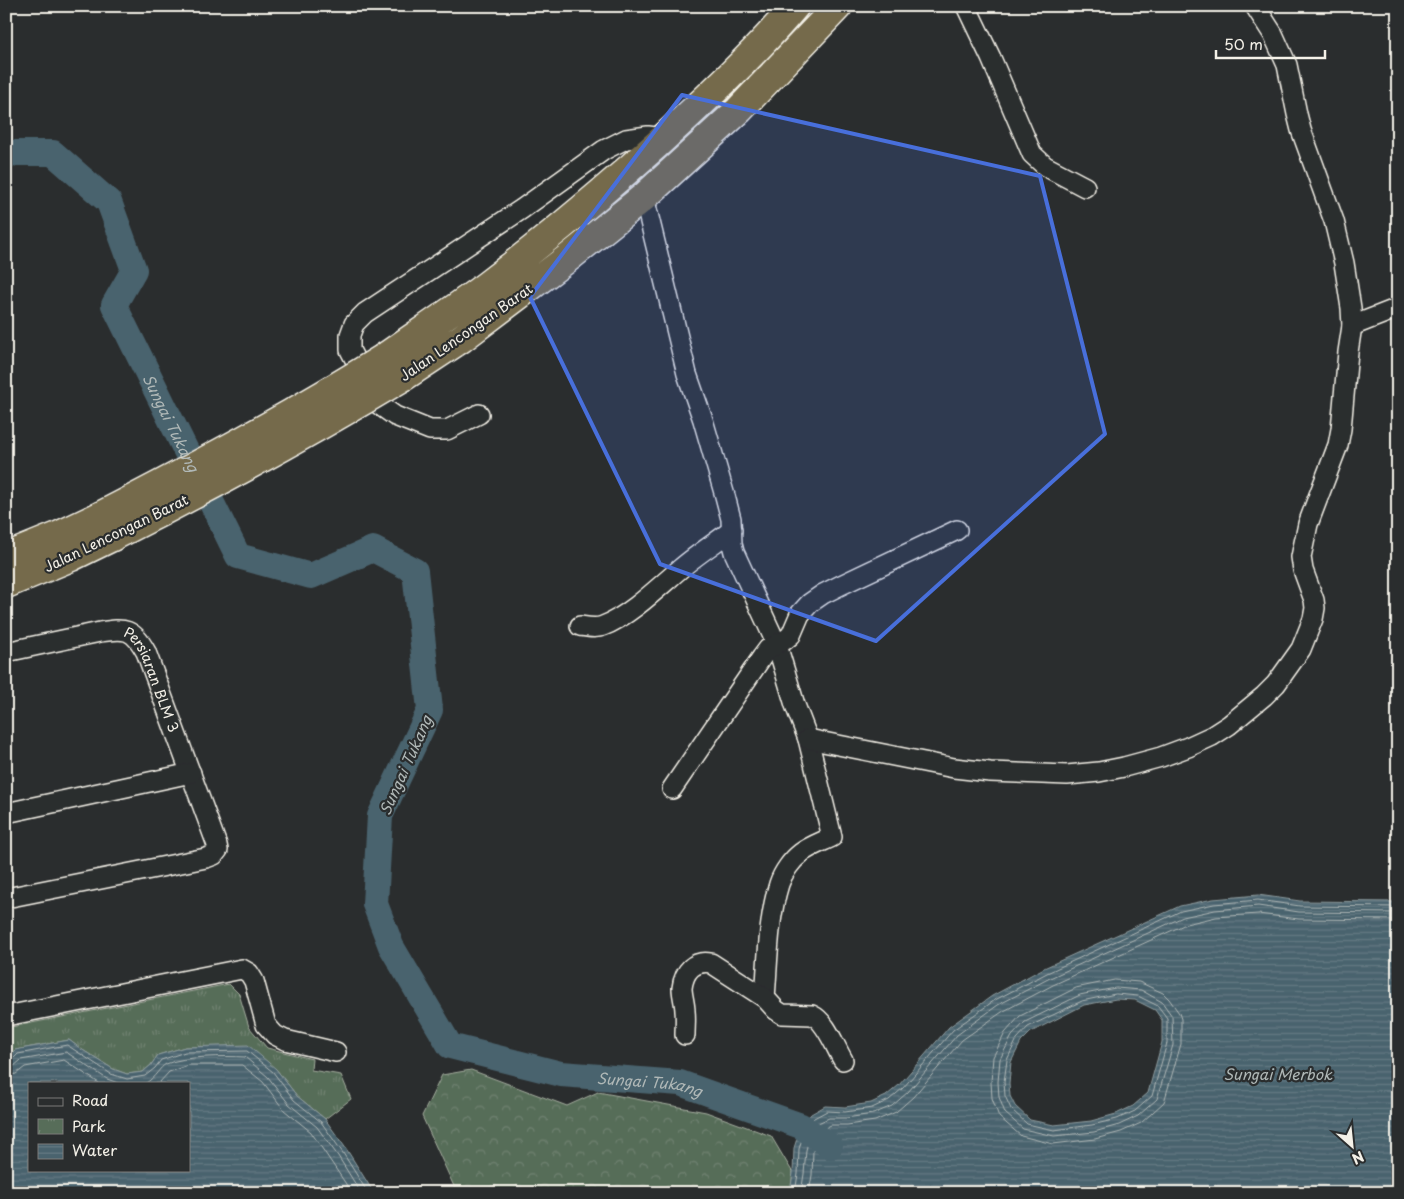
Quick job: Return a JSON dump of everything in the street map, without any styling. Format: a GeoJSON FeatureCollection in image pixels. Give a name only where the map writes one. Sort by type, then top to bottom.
{"type":"FeatureCollection","features":[{"type":"Feature","properties":{"kind":"highway","name":"Jalan Lencongan Barat"},"geometry":{"type":"LineString","coordinates":[[6,584],[71,557],[106,526],[206,461],[339,386],[440,320],[494,280],[579,211],[663,138],[731,74],[795,6]]}},
{"type":"Feature","properties":{"kind":"highway","name":"Jalan Lencongan Barat"},"geometry":{"type":"LineString","coordinates":[[6,557],[58,536],[106,526],[214,485],[403,377],[462,338],[568,258],[644,197],[739,110],[838,6]]}},
{"type":"Feature","properties":{"kind":"street"},"geometry":{"type":"LineString","coordinates":[[966,6],[991,58],[1032,154],[1045,166],[1085,187]]}},
{"type":"Feature","properties":{"kind":"street"},"geometry":{"type":"LineString","coordinates":[[808,739],[954,768],[990,772],[1067,775],[1100,772],[1161,757],[1212,736],[1229,725],[1264,696],[1276,684],[1301,649],[1315,608],[1303,570],[1301,557],[1308,524],[1338,445],[1352,326],[1351,308],[1344,263],[1334,221],[1301,130],[1287,65],[1273,34],[1255,6]]}},
{"type":"Feature","properties":{"kind":"street"},"geometry":{"type":"LineString","coordinates":[[479,414],[447,430],[430,430],[394,416],[378,404],[350,350],[350,335],[354,324],[365,313],[514,214],[604,150],[626,139],[648,136],[663,138]]}},
{"type":"Feature","properties":{"kind":"street"},"geometry":{"type":"LineString","coordinates":[[644,197],[687,374],[703,420],[725,496],[732,530],[734,552],[777,645],[795,705],[808,739],[832,837],[800,853],[786,870],[780,882],[772,915],[764,998]]}},
{"type":"Feature","properties":{"kind":"street"},"geometry":{"type":"LineString","coordinates":[[1352,326],[1398,308]]}},
{"type":"Feature","properties":{"kind":"street"},"geometry":{"type":"LineString","coordinates":[[580,626],[590,628],[601,627],[619,618],[732,530]]}},
{"type":"Feature","properties":{"kind":"street"},"geometry":{"type":"LineString","coordinates":[[672,789],[762,657],[768,649],[791,635],[800,614],[810,603],[823,594],[957,530]]}},
{"type":"Feature","properties":{"kind":"street","name":"Persiaran BLM 3"},"geometry":{"type":"LineString","coordinates":[[6,652],[114,630],[132,633],[140,640],[218,850],[214,855],[206,858],[6,898]]}},
{"type":"Feature","properties":{"kind":"street"},"geometry":{"type":"LineString","coordinates":[[6,813],[191,773]]}},
{"type":"Feature","properties":{"kind":"street"},"geometry":{"type":"LineString","coordinates":[[685,1035],[682,988],[686,972],[693,965],[704,962],[710,963],[764,998],[782,1014],[812,1015],[816,1017],[823,1024],[843,1060]]}},
{"type":"Feature","properties":{"kind":"street"},"geometry":{"type":"LineString","coordinates":[[6,1016],[242,969],[249,973],[254,982],[266,1025],[275,1035],[285,1040],[336,1052]]}},
{"type":"Feature","properties":{"kind":"highlighted area"},"geometry":{"type":"Polygon","coordinates":[[[682,95],[1040,176],[1105,434],[876,641],[660,564],[530,297],[682,95]]]}},
{"type":"Feature","properties":{"kind":"green space"},"geometry":{"type":"Polygon","coordinates":[[[229,984],[239,994],[249,1027],[267,1048],[312,1059],[311,1070],[341,1075],[351,1099],[325,1119],[297,1096],[276,1069],[204,1047],[185,1047],[158,1055],[143,1072],[127,1074],[113,1069],[69,1040],[15,1050],[6,1059],[6,1028],[229,984]]]}},
{"type":"Feature","properties":{"kind":"green space"},"geometry":{"type":"Polygon","coordinates":[[[471,1070],[567,1106],[598,1092],[706,1112],[771,1136],[793,1173],[790,1193],[457,1193],[422,1116],[442,1075],[471,1070]]]}},
{"type":"Feature","properties":{"kind":"water","name":"Sungai Merbok"},"geometry":{"type":"Polygon","coordinates":[[[1258,895],[1300,901],[1398,902],[1398,1193],[790,1193],[794,1148],[801,1126],[811,1114],[825,1106],[845,1107],[871,1103],[886,1096],[899,1085],[949,1027],[992,996],[1044,968],[1180,906],[1213,899],[1258,895]],[[1116,999],[1084,1005],[1031,1032],[1021,1042],[1011,1062],[1010,1096],[1015,1106],[1030,1120],[1054,1125],[1091,1121],[1116,1114],[1133,1106],[1148,1093],[1162,1042],[1162,1020],[1155,1010],[1135,1000],[1116,999]]]}},
{"type":"Feature","properties":{"kind":"water"},"geometry":{"type":"Polygon","coordinates":[[[69,1040],[113,1069],[127,1074],[143,1072],[158,1055],[185,1047],[248,1045],[276,1069],[297,1096],[325,1119],[374,1193],[6,1193],[6,1059],[15,1050],[69,1040]]]}},
{"type":"Feature","properties":{"kind":"waterway","name":"Sungai Tukang"},"geometry":{"type":"LineString","coordinates":[[6,157],[13,153],[53,153],[109,202],[134,270],[114,305],[238,556],[311,576],[373,549],[415,571],[430,710],[380,816],[375,904],[391,946],[450,1046],[561,1074],[680,1083],[801,1126],[830,1146]]}}]}
